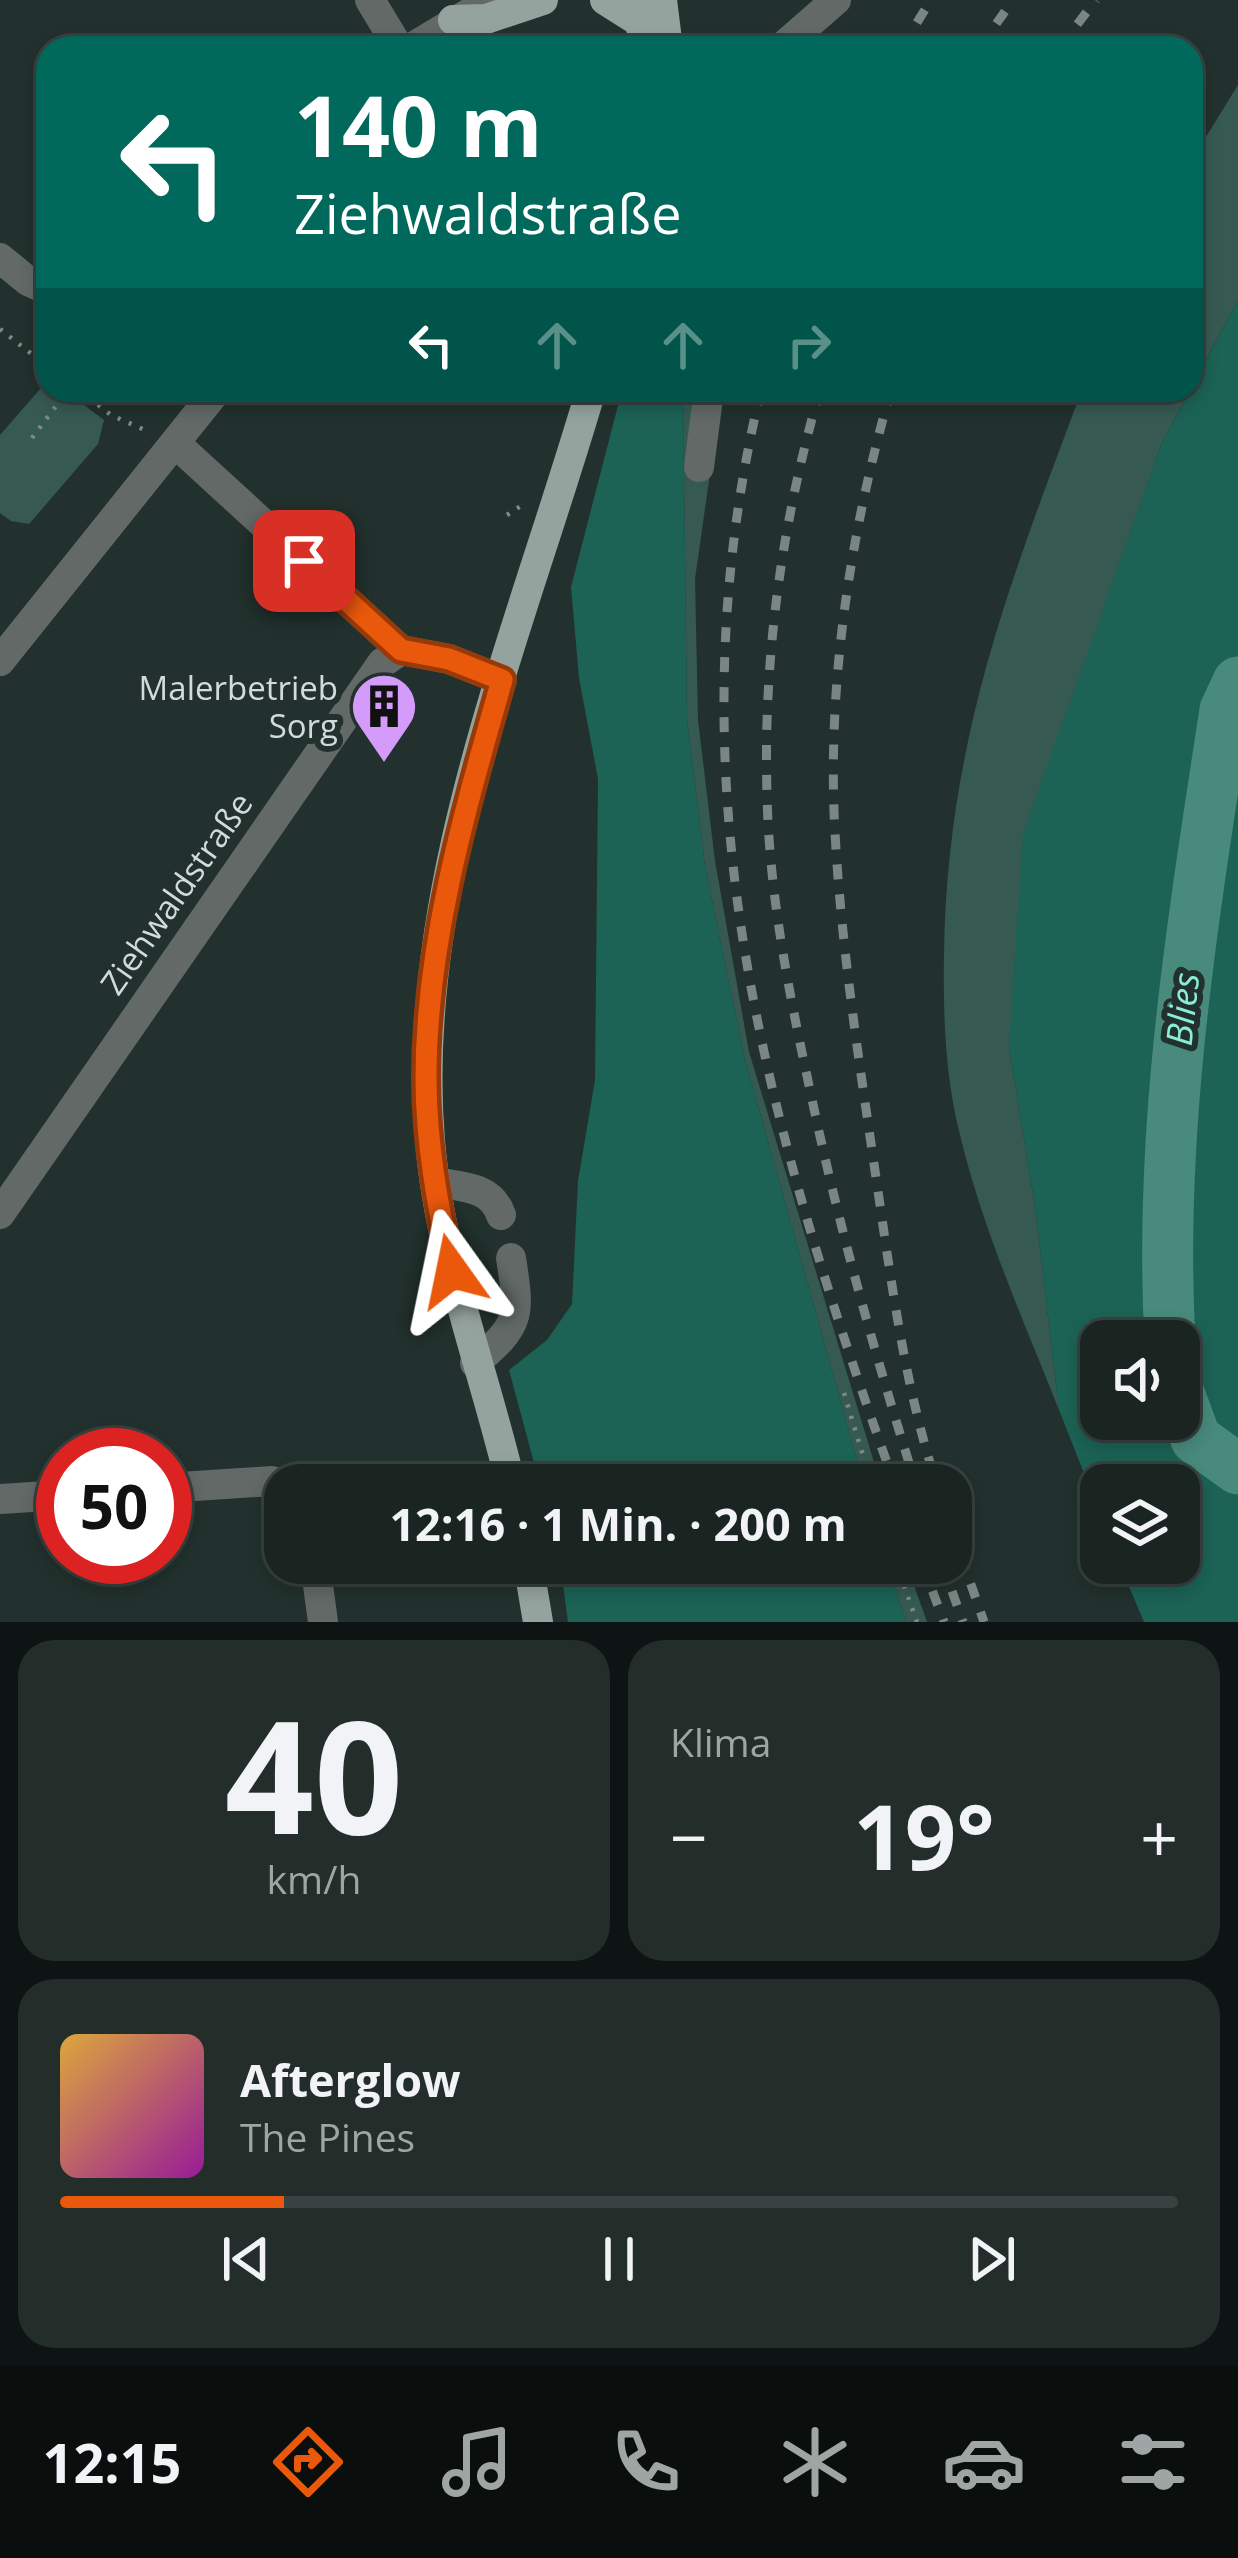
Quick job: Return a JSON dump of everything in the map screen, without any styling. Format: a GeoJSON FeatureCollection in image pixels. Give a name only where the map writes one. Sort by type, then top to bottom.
{"type":"FeatureCollection","features":[{"type":"Feature","properties":{"kind":"main road"},"geometry":{"type":"LineString","coordinates":[[457,34],[543,0]]}},
{"type":"Feature","properties":{"kind":"main road"},"geometry":{"type":"LineString","coordinates":[[605,0],[646,18]]}},
{"type":"Feature","properties":{"kind":"main road"},"geometry":{"type":"LineString","coordinates":[[505,1464],[446,1243],[435,1182],[426,1077],[437,954],[455,845],[587,402]]}},
{"type":"Feature","properties":{"kind":"main road"},"geometry":{"type":"LineString","coordinates":[[532,1584],[538,1622]]}},
{"type":"Feature","properties":{"kind":"street"},"geometry":{"type":"LineString","coordinates":[[370,0],[392,36]]}},
{"type":"Feature","properties":{"kind":"street"},"geometry":{"type":"LineString","coordinates":[[457,34],[491,0]]}},
{"type":"Feature","properties":{"kind":"street"},"geometry":{"type":"LineString","coordinates":[[805,36],[836,0]]}},
{"type":"Feature","properties":{"kind":"street"},"geometry":{"type":"LineString","coordinates":[[0,259],[36,285]]}},
{"type":"Feature","properties":{"kind":"street"},"geometry":{"type":"LineString","coordinates":[[0,661],[207,402]]}},
{"type":"Feature","properties":{"kind":"street"},"geometry":{"type":"LineString","coordinates":[[699,467],[707,402]]}},
{"type":"Feature","properties":{"kind":"street"},"geometry":{"type":"LineString","coordinates":[[175,443],[401,650],[449,659],[502,680]]}},
{"type":"Feature","properties":{"kind":"street","name":"Ziehwaldstraße"},"geometry":{"type":"LineString","coordinates":[[0,1214],[334,729],[382,663],[401,650]]}},
{"type":"Feature","properties":{"kind":"street"},"geometry":{"type":"LineString","coordinates":[[435,1182],[482,1191],[496,1199],[502,1215]]}},
{"type":"Feature","properties":{"kind":"street"},"geometry":{"type":"LineString","coordinates":[[476,1363],[506,1337],[514,1320],[517,1297],[511,1258]]}},
{"type":"Feature","properties":{"kind":"street"},"geometry":{"type":"LineString","coordinates":[[192,1487],[264,1482]]}},
{"type":"Feature","properties":{"kind":"street"},"geometry":{"type":"LineString","coordinates":[[0,1499],[36,1497]]}},
{"type":"Feature","properties":{"kind":"street"},"geometry":{"type":"LineString","coordinates":[[318,1584],[323,1622]]}},
{"type":"Feature","properties":{"kind":"path"},"geometry":{"type":"LineString","coordinates":[[0,328],[36,357]]}},
{"type":"Feature","properties":{"kind":"path"},"geometry":{"type":"LineString","coordinates":[[32,438],[59,402]]}},
{"type":"Feature","properties":{"kind":"path"},"geometry":{"type":"LineString","coordinates":[[94,402],[111,415],[175,443]]}},
{"type":"Feature","properties":{"kind":"path"},"geometry":{"type":"LineString","coordinates":[[844,1393],[866,1464]]}},
{"type":"Feature","properties":{"kind":"path"},"geometry":{"type":"LineString","coordinates":[[903,1584],[917,1622]]}},
{"type":"Feature","properties":{"kind":"green space"},"geometry":{"type":"Polygon","coordinates":[[[1238,85],[1238,300],[1203,366],[1203,142],[1238,85]]]}},
{"type":"Feature","properties":{"kind":"green space"},"geometry":{"type":"Polygon","coordinates":[[[1238,300],[1238,1622],[1144,1622],[1128,1584],[1200,1584],[1200,1464],[1080,1464],[1059,1410],[1035,1206],[1009,1047],[1023,834],[1161,445],[1184,402],[1203,402],[1203,366],[1238,300]]]}},
{"type":"Feature","properties":{"kind":"green space"},"geometry":{"type":"Polygon","coordinates":[[[36,394],[36,402],[80,402],[104,420],[98,444],[29,524],[0,513],[0,435],[36,394]]]}},
{"type":"Feature","properties":{"kind":"green space"},"geometry":{"type":"Polygon","coordinates":[[[619,402],[683,402],[687,719],[705,866],[744,1056],[858,1464],[534,1464],[509,1370],[547,1340],[572,1304],[578,1181],[595,1080],[598,779],[579,678],[571,587],[619,402]]]}},
{"type":"Feature","properties":{"kind":"green space"},"geometry":{"type":"Polygon","coordinates":[[[683,402],[720,402],[695,579],[698,720],[715,861],[749,1052],[875,1464],[858,1464],[744,1056],[705,866],[687,719],[683,402]]]}},
{"type":"Feature","properties":{"kind":"green space"},"geometry":{"type":"Polygon","coordinates":[[[1078,402],[1184,402],[1161,445],[1100,620],[1009,1047],[1035,1206],[1059,1410],[969,1170],[951,1090],[944,999],[948,877],[957,804],[987,665],[1078,402]]]}},
{"type":"Feature","properties":{"kind":"green space"},"geometry":{"type":"Polygon","coordinates":[[[563,1584],[894,1584],[906,1622],[568,1622],[563,1584]]]}},
{"type":"Feature","properties":{"kind":"green space"},"geometry":{"type":"Polygon","coordinates":[[[894,1584],[913,1584],[927,1622],[906,1622],[894,1584]]]}},
{"type":"Feature","properties":{"kind":"waterway","name":"Blies"},"geometry":{"type":"LineString","coordinates":[[1169,1320],[1169,1182],[1181,1024],[1225,710],[1238,682]]}},
{"type":"Feature","properties":{"kind":"waterway","name":"Blies"},"geometry":{"type":"LineString","coordinates":[[1197,1440],[1238,1469]]}},
{"type":"Feature","properties":{"kind":"railway"},"geometry":{"type":"LineString","coordinates":[[908,36],[931,0]]}},
{"type":"Feature","properties":{"kind":"railway"},"geometry":{"type":"LineString","coordinates":[[988,36],[1013,0]]}},
{"type":"Feature","properties":{"kind":"railway"},"geometry":{"type":"LineString","coordinates":[[1068,36],[1096,0]]}},
{"type":"Feature","properties":{"kind":"railway"},"geometry":{"type":"LineString","coordinates":[[759,402],[735,533],[724,673],[728,811],[744,946],[771,1080],[806,1214],[888,1464]]}},
{"type":"Feature","properties":{"kind":"railway"},"geometry":{"type":"LineString","coordinates":[[817,402],[785,539],[772,641],[767,743],[772,869],[788,980],[821,1140],[910,1464]]}},
{"type":"Feature","properties":{"kind":"railway"},"geometry":{"type":"LineString","coordinates":[[888,402],[846,599],[835,705],[834,812],[850,988],[892,1285],[906,1366],[931,1464]]}},
{"type":"Feature","properties":{"kind":"railway"},"geometry":{"type":"LineString","coordinates":[[930,1584],[944,1622]]}},
{"type":"Feature","properties":{"kind":"railway"},"geometry":{"type":"LineString","coordinates":[[949,1584],[963,1622]]}},
{"type":"Feature","properties":{"kind":"railway"},"geometry":{"type":"LineString","coordinates":[[971,1584],[984,1622]]}},
{"type":"Feature","properties":{"kind":"place","name":"Malerbetrieb Sorg"},"geometry":{"type":"Point","coordinates":[384,765]}},
{"type":"Feature","properties":{"kind":"route"},"geometry":{"type":"LineString","coordinates":[[304,561],[401,650],[449,659],[502,680],[455,845],[442,914],[426,1077],[430,1143],[452,1271]]}}]}
